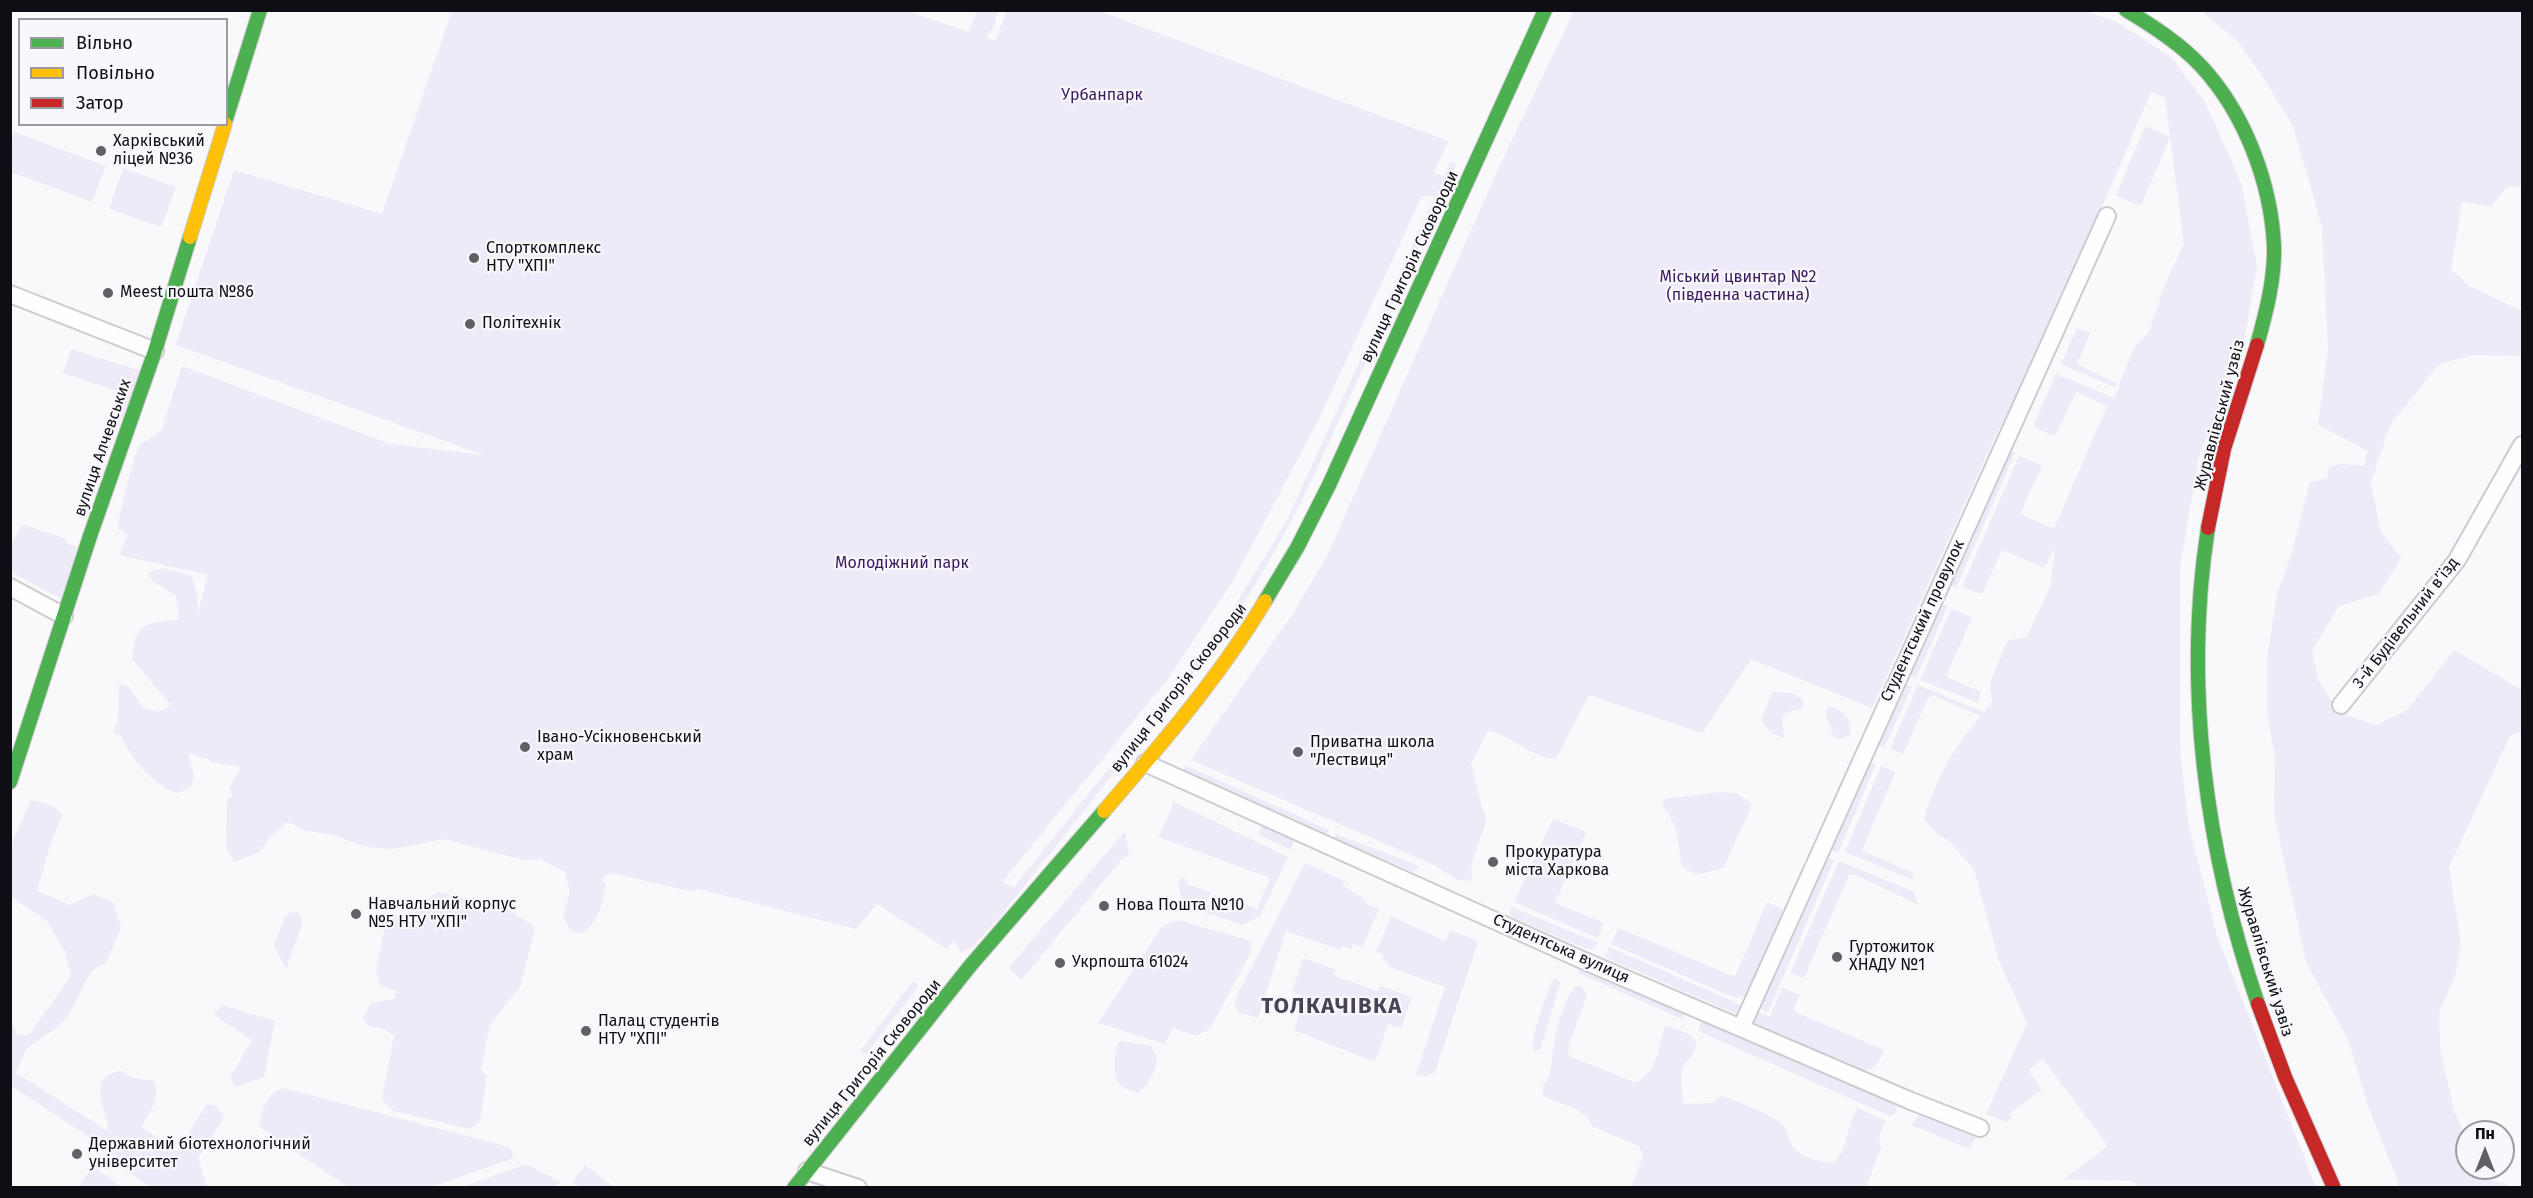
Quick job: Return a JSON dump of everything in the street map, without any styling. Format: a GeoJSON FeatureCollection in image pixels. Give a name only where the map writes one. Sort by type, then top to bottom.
{"type":"FeatureCollection","features":[{"type":"Feature","properties":{"kind":"main road"},"geometry":{"type":"LineString","coordinates":[[228,113],[260,10]]}},
{"type":"Feature","properties":{"kind":"main road","name":"вулиця Григорія Сковороди"},"geometry":{"type":"LineString","coordinates":[[794,1188],[970,966],[1145,763],[1257,615],[1297,548],[1329,485],[1545,10]]}},
{"type":"Feature","properties":{"kind":"main road","name":"Журавлівський узвіз"},"geometry":{"type":"LineString","coordinates":[[2126,10],[2177,43],[2205,69],[2228,102],[2258,162],[2267,198],[2274,240],[2274,269],[2269,299],[2218,472],[2201,588],[2198,700],[2213,831],[2236,937],[2284,1076],[2334,1188]]}},
{"type":"Feature","properties":{"kind":"main road","name":"вулиця Алчевських"},"geometry":{"type":"LineString","coordinates":[[10,782],[154,351],[224,126]]}},
{"type":"Feature","properties":{"kind":"street","name":"Студентський провулок"},"geometry":{"type":"LineString","coordinates":[[1741,1028],[2107,216]]}},
{"type":"Feature","properties":{"kind":"street"},"geometry":{"type":"LineString","coordinates":[[10,294],[154,351]]}},
{"type":"Feature","properties":{"kind":"street","name":"3-й Будівельний в’їзд"},"geometry":{"type":"LineString","coordinates":[[2341,705],[2457,561],[2523,445]]}},
{"type":"Feature","properties":{"kind":"street"},"geometry":{"type":"LineString","coordinates":[[10,587],[64,616]]}},
{"type":"Feature","properties":{"kind":"street","name":"Студентська вулиця"},"geometry":{"type":"LineString","coordinates":[[1145,763],[1580,959],[1980,1128]]}},
{"type":"Feature","properties":{"kind":"street"},"geometry":{"type":"LineString","coordinates":[[807,1171],[858,1188]]}},
{"type":"Feature","properties":{"kind":"green space","name":"Молодіжний парк"},"geometry":{"type":"Polygon","coordinates":[[[904,10],[969,32],[976,11],[998,11],[993,28],[986,38],[995,41],[1007,11],[1099,11],[1448,141],[1434,173],[1444,176],[1450,162],[1457,163],[1315,473],[1250,593],[1191,677],[1169,703],[1166,699],[1220,630],[1286,522],[1435,196],[1422,196],[1319,419],[1234,579],[1171,675],[1002,882],[1014,887],[1109,768],[1115,772],[994,924],[973,946],[961,953],[954,941],[947,949],[877,904],[856,929],[699,889],[689,891],[612,873],[601,878],[606,885],[599,913],[592,924],[580,934],[570,930],[563,916],[570,892],[565,872],[540,859],[523,860],[444,839],[393,849],[366,847],[333,835],[304,830],[288,822],[270,837],[259,852],[235,862],[226,847],[227,799],[232,796],[229,788],[241,767],[210,762],[208,759],[188,753],[194,776],[190,788],[177,793],[151,777],[131,754],[121,736],[113,733],[118,720],[119,685],[128,686],[144,708],[158,712],[168,708],[170,704],[132,659],[133,647],[139,631],[158,622],[179,620],[176,596],[153,581],[147,573],[163,568],[191,576],[197,593],[198,613],[208,575],[120,555],[127,534],[117,528],[139,445],[161,431],[182,366],[390,444],[484,455],[176,345],[234,170],[382,214],[452,11],[904,10]]]}},
{"type":"Feature","properties":{"kind":"green space","name":"Міський цвинтар №2 (південна частина)"},"geometry":{"type":"Polygon","coordinates":[[[1574,11],[2085,11],[2117,22],[2171,57],[2205,102],[2241,183],[2257,266],[2243,346],[2199,456],[2180,567],[2180,747],[2188,823],[2217,936],[2316,1187],[2139,1188],[2133,1181],[2064,1179],[2108,1146],[2043,1059],[2028,1070],[2042,1090],[2009,1114],[2012,1118],[2006,1122],[1986,1114],[2027,1023],[1999,961],[1974,869],[1951,843],[1936,833],[1924,819],[1934,789],[1947,764],[1980,716],[1932,695],[1928,698],[1903,754],[1890,749],[1918,685],[1984,712],[1992,702],[1990,683],[2008,640],[2026,638],[2051,585],[2055,546],[2045,568],[2002,550],[1982,594],[1962,587],[2019,456],[2042,465],[2020,514],[2054,529],[2107,406],[2076,392],[2055,436],[2033,427],[2056,374],[2114,398],[2135,346],[2149,332],[2165,284],[2184,244],[2165,98],[2151,92],[2013,416],[1999,428],[1872,708],[1751,659],[1702,733],[1589,695],[1556,759],[1539,755],[1488,730],[1471,764],[1481,805],[1487,819],[1471,865],[1473,873],[1470,881],[1458,880],[1434,865],[1191,760],[1294,612],[1328,554],[1499,167],[1574,11]]]}},
{"type":"Feature","properties":{"kind":"green space"},"geometry":{"type":"Polygon","coordinates":[[[2201,11],[2522,11],[2522,186],[2507,187],[2491,206],[2462,202],[2451,270],[2469,286],[2522,311],[2522,356],[2474,355],[2439,364],[2390,425],[2371,482],[2380,530],[2401,558],[2378,594],[2339,606],[2312,650],[2318,679],[2339,713],[2376,725],[2407,710],[2454,650],[2522,690],[2522,731],[2510,736],[2449,867],[2461,945],[2455,976],[2439,1013],[2440,1048],[2458,1120],[2455,1120],[2455,1180],[2491,1180],[2514,1187],[2400,1187],[2368,1106],[2349,1042],[2306,962],[2274,814],[2275,756],[2267,712],[2267,660],[2277,594],[2292,552],[2310,482],[2327,479],[2329,467],[2342,464],[2364,466],[2368,451],[2318,425],[2328,350],[2322,228],[2292,124],[2237,40],[2201,11]]]}},
{"type":"Feature","properties":{"kind":"green space"},"geometry":{"type":"Polygon","coordinates":[[[2145,126],[2170,137],[2141,206],[2116,196],[2145,126]]]}},
{"type":"Feature","properties":{"kind":"green space"},"geometry":{"type":"Polygon","coordinates":[[[14,132],[106,166],[92,202],[11,172],[11,142],[14,132]]]}},
{"type":"Feature","properties":{"kind":"green space"},"geometry":{"type":"Polygon","coordinates":[[[123,168],[176,187],[161,227],[109,209],[123,168]]]}},
{"type":"Feature","properties":{"kind":"green space"},"geometry":{"type":"Polygon","coordinates":[[[2077,328],[2090,333],[2077,364],[2118,384],[2114,387],[2061,364],[2077,328]]]}},
{"type":"Feature","properties":{"kind":"green space"},"geometry":{"type":"Polygon","coordinates":[[[71,349],[141,371],[107,454],[126,394],[63,373],[71,349]]]}},
{"type":"Feature","properties":{"kind":"green space"},"geometry":{"type":"Polygon","coordinates":[[[2005,448],[2015,453],[1956,588],[1945,583],[2005,448]]]}},
{"type":"Feature","properties":{"kind":"green space"},"geometry":{"type":"Polygon","coordinates":[[[22,524],[67,539],[67,544],[77,546],[65,601],[11,572],[11,545],[22,524]]]}},
{"type":"Feature","properties":{"kind":"green space"},"geometry":{"type":"Polygon","coordinates":[[[1935,600],[1948,606],[1916,678],[1903,673],[1935,600]]]}},
{"type":"Feature","properties":{"kind":"green space"},"geometry":{"type":"Polygon","coordinates":[[[1951,609],[1972,617],[1946,677],[1981,692],[1978,703],[1920,680],[1951,609]]]}},
{"type":"Feature","properties":{"kind":"green space"},"geometry":{"type":"Polygon","coordinates":[[[1900,681],[1912,687],[1884,748],[1872,742],[1900,681]]]}},
{"type":"Feature","properties":{"kind":"green space"},"geometry":{"type":"Polygon","coordinates":[[[1772,692],[1792,693],[1804,700],[1802,708],[1785,713],[1782,719],[1784,738],[1771,733],[1761,720],[1772,692]]]}},
{"type":"Feature","properties":{"kind":"green space"},"geometry":{"type":"Polygon","coordinates":[[[1832,707],[1847,717],[1850,735],[1841,739],[1834,737],[1826,716],[1827,708],[1832,707]]]}},
{"type":"Feature","properties":{"kind":"green space"},"geometry":{"type":"Polygon","coordinates":[[[1863,758],[1876,764],[1838,853],[1824,847],[1863,758]]]}},
{"type":"Feature","properties":{"kind":"green space"},"geometry":{"type":"Polygon","coordinates":[[[1185,765],[1329,830],[1327,834],[1322,835],[1194,777],[1184,771],[1185,765]]]}},
{"type":"Feature","properties":{"kind":"green space"},"geometry":{"type":"Polygon","coordinates":[[[1881,766],[1895,772],[1862,851],[1914,873],[1911,879],[1845,852],[1881,766]]]}},
{"type":"Feature","properties":{"kind":"green space"},"geometry":{"type":"Polygon","coordinates":[[[1721,792],[1738,794],[1751,803],[1750,810],[1723,868],[1697,875],[1682,867],[1675,827],[1662,806],[1665,799],[1721,792]]]}},
{"type":"Feature","properties":{"kind":"green space"},"geometry":{"type":"Polygon","coordinates":[[[31,800],[53,806],[62,816],[50,845],[37,891],[70,905],[93,894],[113,902],[121,927],[106,963],[93,970],[70,1013],[56,1028],[27,1048],[16,1073],[108,1131],[100,1094],[104,1079],[111,1074],[123,1071],[132,1078],[154,1081],[155,1099],[141,1127],[177,1151],[207,1104],[216,1106],[224,1117],[198,1159],[207,1187],[150,1187],[125,1169],[108,1149],[11,1086],[11,1022],[18,1035],[29,1035],[71,976],[65,951],[46,920],[11,897],[11,845],[31,800]]]}},
{"type":"Feature","properties":{"kind":"green space"},"geometry":{"type":"Polygon","coordinates":[[[1174,802],[1288,857],[1260,916],[1243,925],[1192,908],[1183,902],[1178,886],[1181,877],[1188,881],[1186,884],[1211,892],[1206,904],[1228,914],[1235,899],[1257,909],[1270,878],[1159,837],[1174,802]]]}},
{"type":"Feature","properties":{"kind":"green space"},"geometry":{"type":"Polygon","coordinates":[[[1553,819],[1586,832],[1555,903],[1604,923],[1598,938],[1514,902],[1553,819]]]}},
{"type":"Feature","properties":{"kind":"green space"},"geometry":{"type":"Polygon","coordinates":[[[1263,824],[1294,840],[1291,850],[1258,834],[1263,824]]]}},
{"type":"Feature","properties":{"kind":"green space"},"geometry":{"type":"Polygon","coordinates":[[[1125,831],[1129,854],[1121,860],[1021,980],[1009,967],[1125,831]]]}},
{"type":"Feature","properties":{"kind":"green space"},"geometry":{"type":"Polygon","coordinates":[[[1336,834],[1419,866],[1414,872],[1334,839],[1336,834]]]}},
{"type":"Feature","properties":{"kind":"green space"},"geometry":{"type":"Polygon","coordinates":[[[1821,854],[1834,860],[1768,1012],[1755,1006],[1821,854]]]}},
{"type":"Feature","properties":{"kind":"green space"},"geometry":{"type":"Polygon","coordinates":[[[1839,861],[1914,892],[1919,905],[1853,874],[1849,875],[1804,978],[1790,973],[1839,861]]]}},
{"type":"Feature","properties":{"kind":"green space"},"geometry":{"type":"Polygon","coordinates":[[[1305,863],[1345,881],[1343,886],[1364,899],[1366,904],[1379,909],[1362,947],[1353,944],[1351,949],[1343,947],[1341,950],[1286,931],[1258,1018],[1238,1012],[1235,1006],[1237,996],[1305,863]]]}},
{"type":"Feature","properties":{"kind":"green space"},"geometry":{"type":"Polygon","coordinates":[[[438,892],[509,910],[535,927],[521,985],[490,1025],[481,1069],[487,1076],[480,1122],[470,1129],[393,1111],[382,1099],[394,1036],[385,1029],[370,1027],[363,1018],[371,1003],[394,999],[397,991],[380,985],[376,971],[386,920],[413,911],[438,892]]]}},
{"type":"Feature","properties":{"kind":"green space"},"geometry":{"type":"Polygon","coordinates":[[[1767,902],[1784,910],[1750,991],[1744,997],[1735,998],[1611,944],[1618,928],[1735,977],[1767,902]]]}},
{"type":"Feature","properties":{"kind":"green space"},"geometry":{"type":"Polygon","coordinates":[[[1512,907],[1598,943],[1592,950],[1584,948],[1513,917],[1509,914],[1512,907]]]}},
{"type":"Feature","properties":{"kind":"green space"},"geometry":{"type":"Polygon","coordinates":[[[291,912],[299,913],[303,922],[286,969],[274,946],[284,918],[291,912]]]}},
{"type":"Feature","properties":{"kind":"green space"},"geometry":{"type":"Polygon","coordinates":[[[1391,916],[1445,941],[1450,930],[1478,941],[1435,1072],[1428,1076],[1416,1075],[1445,987],[1389,967],[1390,964],[1382,960],[1383,954],[1376,952],[1391,916]]]}},
{"type":"Feature","properties":{"kind":"green space"},"geometry":{"type":"Polygon","coordinates":[[[1181,921],[1251,941],[1252,950],[1210,1029],[1196,1036],[1173,1028],[1165,1044],[1098,1023],[1161,928],[1170,922],[1181,921]]]}},
{"type":"Feature","properties":{"kind":"green space"},"geometry":{"type":"Polygon","coordinates":[[[1609,947],[1735,1002],[1742,1007],[1740,1013],[1736,1014],[1605,957],[1609,947]]]}},
{"type":"Feature","properties":{"kind":"green space"},"geometry":{"type":"Polygon","coordinates":[[[1303,958],[1336,970],[1334,976],[1378,991],[1380,986],[1412,997],[1401,1028],[1388,1024],[1375,1062],[1294,1030],[1305,996],[1292,992],[1303,958]]]}},
{"type":"Feature","properties":{"kind":"green space"},"geometry":{"type":"Polygon","coordinates":[[[1581,967],[1685,1011],[1682,1019],[1578,973],[1581,967]]]}},
{"type":"Feature","properties":{"kind":"green space"},"geometry":{"type":"Polygon","coordinates":[[[1556,978],[1560,983],[1541,1048],[1534,1052],[1534,1037],[1539,1017],[1552,981],[1556,978]]]}},
{"type":"Feature","properties":{"kind":"green space"},"geometry":{"type":"Polygon","coordinates":[[[913,981],[919,986],[865,1055],[860,1051],[913,981]]]}},
{"type":"Feature","properties":{"kind":"green space"},"geometry":{"type":"Polygon","coordinates":[[[1575,986],[1581,986],[1587,995],[1569,1044],[1568,1056],[1636,1083],[1649,1072],[1653,1065],[1665,1026],[1686,1033],[1695,1040],[1696,1045],[1694,1053],[1684,1064],[1682,1070],[1683,1104],[1712,1103],[1721,1096],[1744,1104],[1783,1125],[1790,1142],[1798,1152],[1822,1161],[1834,1163],[1839,1157],[1858,1108],[1886,1121],[1879,1136],[1881,1148],[1866,1187],[1631,1187],[1643,1156],[1639,1146],[1593,1127],[1587,1117],[1576,1109],[1543,1096],[1543,1085],[1550,1073],[1558,1025],[1575,986]]]}},
{"type":"Feature","properties":{"kind":"green space"},"geometry":{"type":"Polygon","coordinates":[[[1782,987],[1799,995],[1793,1011],[1884,1050],[1877,1064],[1863,1071],[1752,1022],[1753,1010],[1770,1017],[1782,987]]]}},
{"type":"Feature","properties":{"kind":"green space"},"geometry":{"type":"Polygon","coordinates":[[[222,1005],[275,1021],[264,1077],[235,1087],[230,1077],[252,1040],[214,1015],[222,1005]]]}},
{"type":"Feature","properties":{"kind":"green space"},"geometry":{"type":"Polygon","coordinates":[[[1703,1018],[1893,1100],[1897,1112],[1890,1116],[1698,1031],[1703,1018]]]}},
{"type":"Feature","properties":{"kind":"green space"},"geometry":{"type":"Polygon","coordinates":[[[1120,1041],[1151,1046],[1155,1052],[1154,1071],[1139,1093],[1124,1087],[1116,1077],[1115,1054],[1120,1041]]]}},
{"type":"Feature","properties":{"kind":"green space"},"geometry":{"type":"Polygon","coordinates":[[[283,1088],[509,1147],[513,1153],[512,1159],[431,1187],[348,1187],[259,1127],[263,1109],[269,1098],[277,1090],[283,1088]]]}},
{"type":"Feature","properties":{"kind":"green space"},"geometry":{"type":"Polygon","coordinates":[[[1918,1116],[1924,1116],[1976,1135],[1970,1149],[1911,1125],[1918,1116]]]}},
{"type":"Feature","properties":{"kind":"green space"},"geometry":{"type":"Polygon","coordinates":[[[527,1164],[560,1182],[554,1187],[462,1187],[527,1164]]]}},
{"type":"Feature","properties":{"kind":"green space"},"geometry":{"type":"Polygon","coordinates":[[[585,1165],[614,1187],[580,1187],[572,1182],[585,1165]]]}},
{"type":"Feature","properties":{"kind":"green space"},"geometry":{"type":"Polygon","coordinates":[[[93,1166],[122,1187],[78,1187],[93,1166]]]}},
{"type":"Feature","properties":{"kind":"traffic: fast"},"geometry":{"type":"LineString","coordinates":[[228,113],[260,10]]}},
{"type":"Feature","properties":{"kind":"traffic: fast"},"geometry":{"type":"LineString","coordinates":[[1265,601],[1297,548],[1329,485],[1545,10]]}},
{"type":"Feature","properties":{"kind":"traffic: fast"},"geometry":{"type":"LineString","coordinates":[[2126,10],[2166,36],[2202,67],[2231,106],[2253,150],[2268,198],[2274,246],[2267,308],[2257,345]]}},
{"type":"Feature","properties":{"kind":"traffic: fast"},"geometry":{"type":"LineString","coordinates":[[10,782],[90,536],[155,351],[190,237]]}},
{"type":"Feature","properties":{"kind":"traffic: fast"},"geometry":{"type":"LineString","coordinates":[[2208,528],[2201,588],[2198,648],[2199,708],[2204,769],[2225,888],[2258,1004]]}},
{"type":"Feature","properties":{"kind":"traffic: fast"},"geometry":{"type":"LineString","coordinates":[[794,1188],[970,966],[1104,811]]}},
{"type":"Feature","properties":{"kind":"traffic: slow"},"geometry":{"type":"LineString","coordinates":[[190,237],[224,126]]}},
{"type":"Feature","properties":{"kind":"traffic: slow"},"geometry":{"type":"LineString","coordinates":[[1104,811],[1168,736],[1209,683],[1265,601]]}},
{"type":"Feature","properties":{"kind":"traffic: jam"},"geometry":{"type":"LineString","coordinates":[[2208,528],[2224,449],[2257,345]]}},
{"type":"Feature","properties":{"kind":"traffic: jam"},"geometry":{"type":"LineString","coordinates":[[2258,1004],[2285,1077],[2334,1188]]}},
{"type":"Feature","properties":{"kind":"place","name":"Харківський ліцей №36"},"geometry":{"type":"Point","coordinates":[101,151]}},
{"type":"Feature","properties":{"kind":"place","name":"Спорткомплекс НТУ \"ХПІ\""},"geometry":{"type":"Point","coordinates":[474,258]}},
{"type":"Feature","properties":{"kind":"place","name":"Meest пошта №86"},"geometry":{"type":"Point","coordinates":[108,293]}},
{"type":"Feature","properties":{"kind":"place","name":"Політехнік"},"geometry":{"type":"Point","coordinates":[470,324]}},
{"type":"Feature","properties":{"kind":"place","name":"Івано-Усікновенський храм"},"geometry":{"type":"Point","coordinates":[525,747]}},
{"type":"Feature","properties":{"kind":"place","name":"Приватна школа \"Лествиця\""},"geometry":{"type":"Point","coordinates":[1298,752]}},
{"type":"Feature","properties":{"kind":"place","name":"Прокуратура міста Харкова"},"geometry":{"type":"Point","coordinates":[1493,862]}},
{"type":"Feature","properties":{"kind":"place","name":"Нова Пошта №10"},"geometry":{"type":"Point","coordinates":[1104,906]}},
{"type":"Feature","properties":{"kind":"place","name":"Навчальний корпус №5 НТУ \"ХПІ\""},"geometry":{"type":"Point","coordinates":[356,914]}},
{"type":"Feature","properties":{"kind":"place","name":"Гуртожиток ХНАДУ №1"},"geometry":{"type":"Point","coordinates":[1837,957]}},
{"type":"Feature","properties":{"kind":"place","name":"Укрпошта 61024"},"geometry":{"type":"Point","coordinates":[1060,963]}},
{"type":"Feature","properties":{"kind":"place","name":"Палац студентів НТУ \"ХПІ\""},"geometry":{"type":"Point","coordinates":[586,1031]}},
{"type":"Feature","properties":{"kind":"place","name":"Державний біотехнологічний університет"},"geometry":{"type":"Point","coordinates":[77,1154]}},
{"type":"Feature","properties":{"kind":"district","name":"ТОЛКАЧІВКА"},"geometry":{"type":"Point","coordinates":[1332,1007]}},
{"type":"Feature","properties":{"kind":"park label","name":"Урбанпарк"},"geometry":{"type":"Point","coordinates":[1102,96]}}]}
